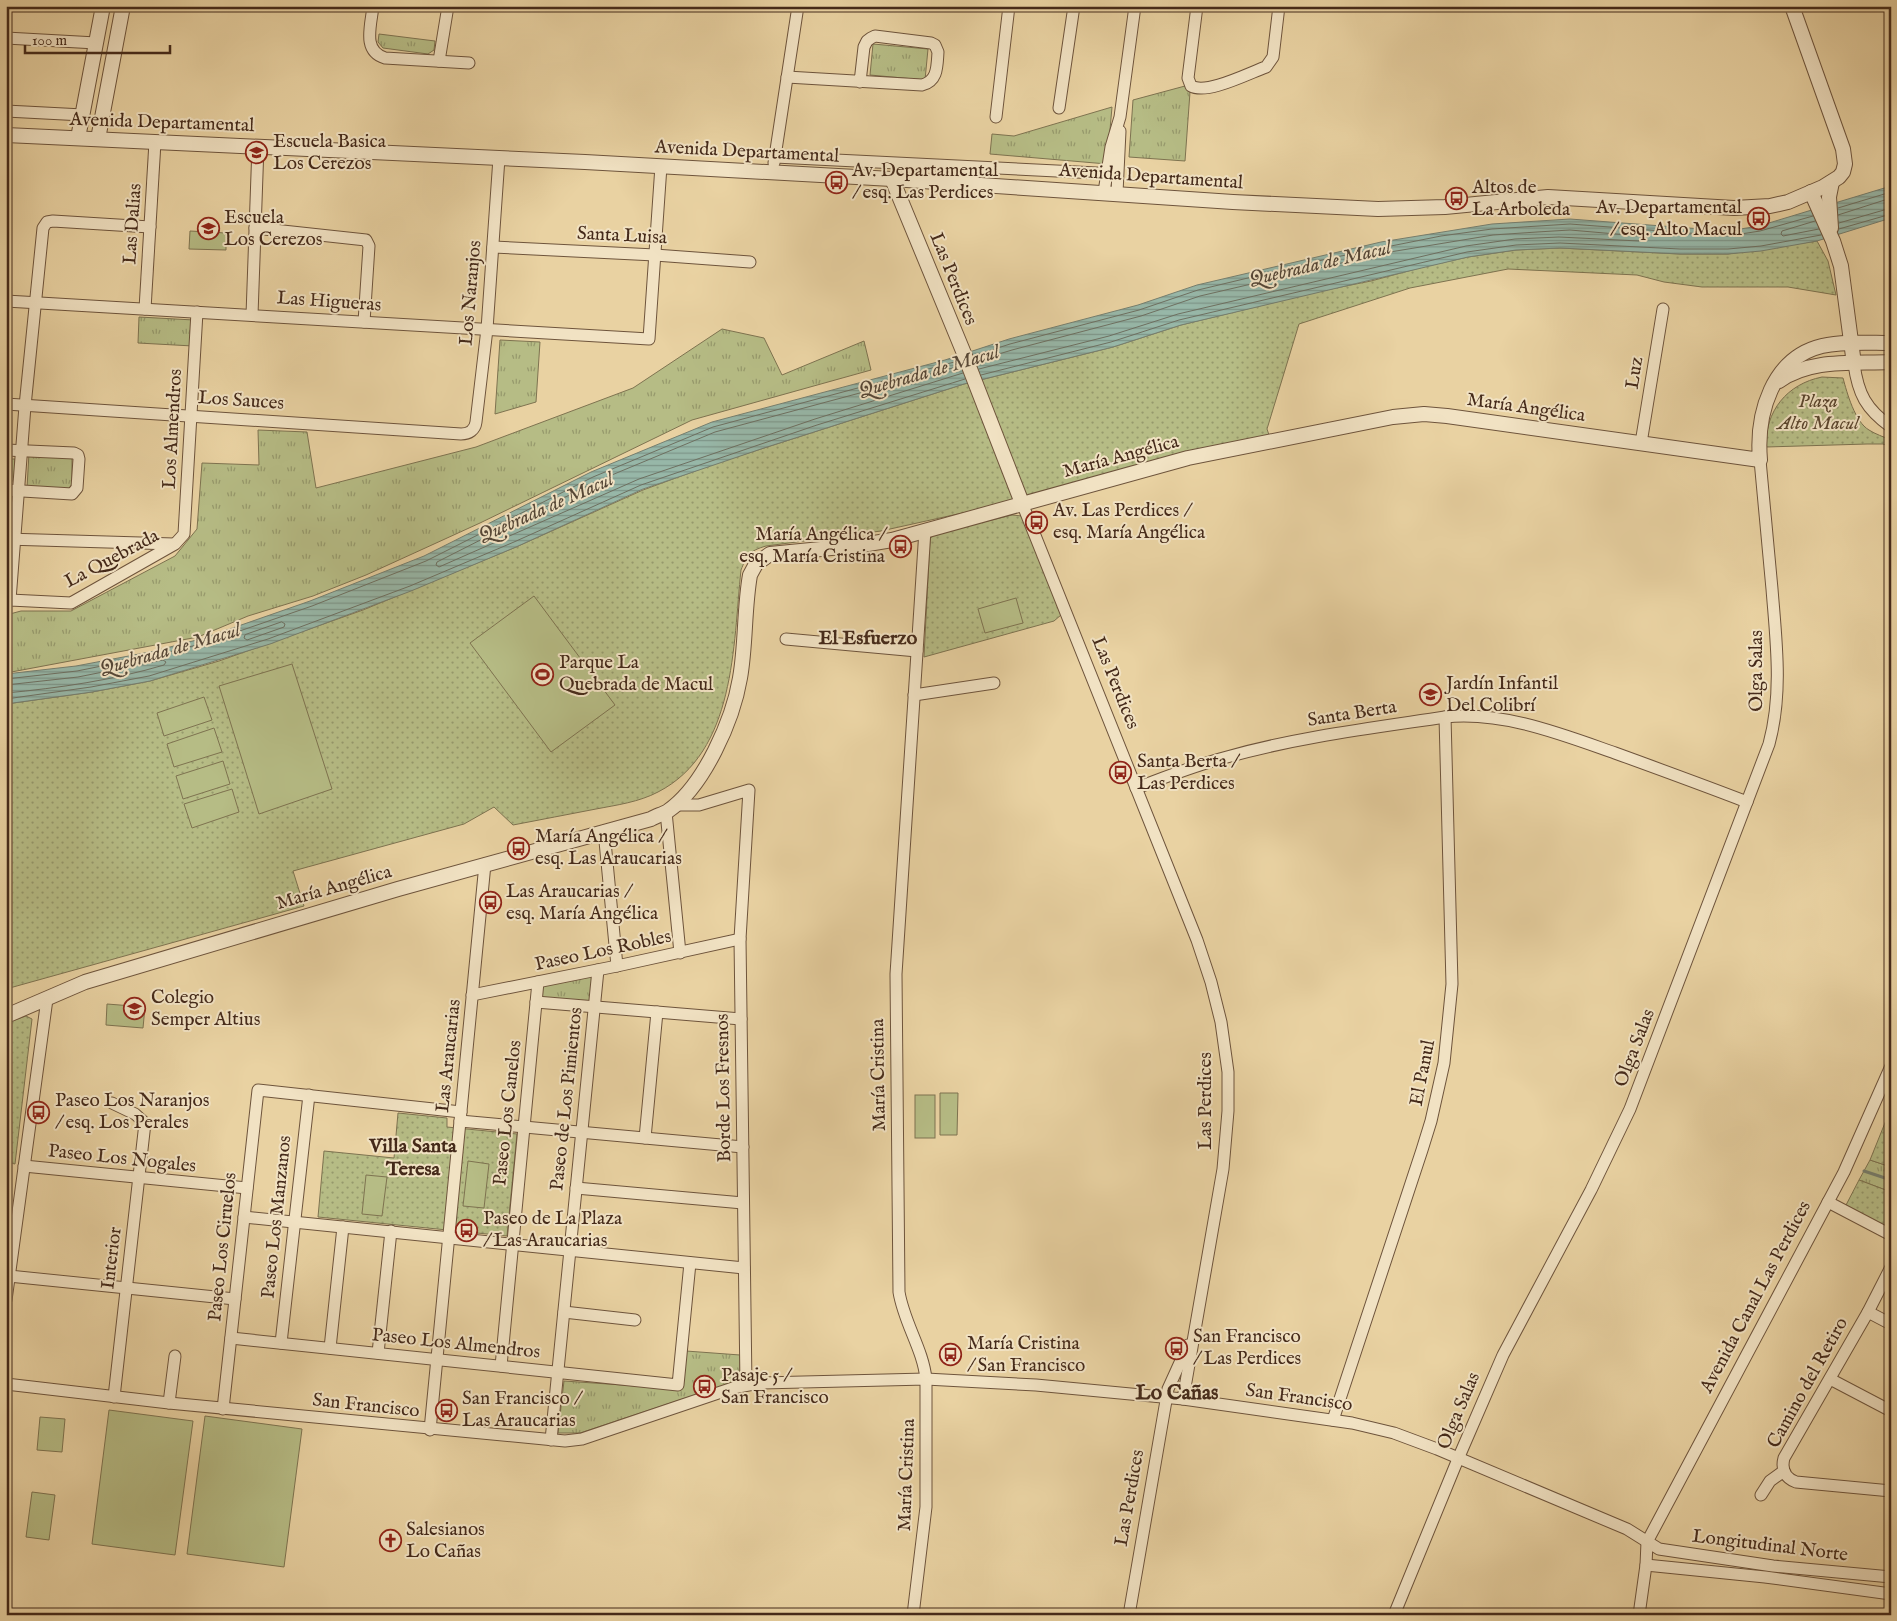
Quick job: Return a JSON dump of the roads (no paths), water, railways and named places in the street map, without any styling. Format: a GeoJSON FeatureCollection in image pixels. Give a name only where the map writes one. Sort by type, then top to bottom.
{"type":"FeatureCollection","features":[{"type":"Feature","properties":{"kind":"street"},"geometry":{"type":"LineString","coordinates":[[78,138],[103,6]]}},
{"type":"Feature","properties":{"kind":"street"},"geometry":{"type":"LineString","coordinates":[[98,139],[123,6]]}},
{"type":"Feature","properties":{"kind":"street"},"geometry":{"type":"LineString","coordinates":[[374,6],[370,46],[378,56],[469,62]]}},
{"type":"Feature","properties":{"kind":"street"},"geometry":{"type":"LineString","coordinates":[[439,61],[448,6]]}},
{"type":"Feature","properties":{"kind":"street"},"geometry":{"type":"LineString","coordinates":[[773,172],[798,6]]}},
{"type":"Feature","properties":{"kind":"street"},"geometry":{"type":"LineString","coordinates":[[996,117],[1009,6]]}},
{"type":"Feature","properties":{"kind":"street"},"geometry":{"type":"LineString","coordinates":[[1059,108],[1074,6]]}},
{"type":"Feature","properties":{"kind":"street"},"geometry":{"type":"LineString","coordinates":[[1110,193],[1112,174],[1111,147],[1120,117],[1134,6]]}},
{"type":"Feature","properties":{"kind":"street"},"geometry":{"type":"LineString","coordinates":[[1196,6],[1188,78],[1191,86],[1200,88],[1211,87],[1266,67],[1273,57],[1279,6]]}},
{"type":"Feature","properties":{"kind":"street"},"geometry":{"type":"LineString","coordinates":[[1792,6],[1811,64],[1843,149],[1844,172],[1832,182],[1823,205]]}},
{"type":"Feature","properties":{"kind":"street"},"geometry":{"type":"LineString","coordinates":[[786,77],[860,82],[922,85],[928,83],[934,77],[938,52],[935,45],[931,42],[875,36],[866,41],[864,47],[860,82]]}},
{"type":"Feature","properties":{"kind":"street"},"geometry":{"type":"LineString","coordinates":[[6,38],[96,43]]}},
{"type":"Feature","properties":{"kind":"street"},"geometry":{"type":"LineString","coordinates":[[88,90],[90,94],[99,96],[107,93]]}},
{"type":"Feature","properties":{"kind":"street","name":"Avenida Departamental"},"geometry":{"type":"LineString","coordinates":[[6,110],[83,115]]}},
{"type":"Feature","properties":{"kind":"street","name":"Avenida Departamental"},"geometry":{"type":"LineString","coordinates":[[6,135],[892,178],[1232,202],[1402,209],[1445,207],[1548,197],[1750,208],[1788,202],[1832,182]]}},
{"type":"Feature","properties":{"kind":"street","name":"Las Dalias"},"geometry":{"type":"LineString","coordinates":[[145,309],[155,142]]}},
{"type":"Feature","properties":{"kind":"street"},"geometry":{"type":"LineString","coordinates":[[252,315],[258,146]]}},
{"type":"Feature","properties":{"kind":"street","name":"Avenida Departamental"},"geometry":{"type":"LineString","coordinates":[[775,157],[1112,174]]}},
{"type":"Feature","properties":{"kind":"street","name":"Los Naranjos"},"geometry":{"type":"LineString","coordinates":[[472,431],[476,422],[487,329],[499,158]]}},
{"type":"Feature","properties":{"kind":"street"},"geometry":{"type":"LineString","coordinates":[[655,255],[660,166]]}},
{"type":"Feature","properties":{"kind":"street","name":"Las Perdices"},"geometry":{"type":"LineString","coordinates":[[892,178],[963,351],[1136,788],[1204,961],[1217,1004],[1227,1056],[1229,1103],[1225,1151],[1183,1399]]}},
{"type":"Feature","properties":{"kind":"street"},"geometry":{"type":"LineString","coordinates":[[1811,192],[1823,205],[1844,282],[1859,390],[1866,404],[1891,427]]}},
{"type":"Feature","properties":{"kind":"street"},"geometry":{"type":"LineString","coordinates":[[8,601],[11,540],[20,491],[25,406],[43,228],[47,222],[53,220],[150,227]]}},
{"type":"Feature","properties":{"kind":"street"},"geometry":{"type":"LineString","coordinates":[[255,228],[364,239],[368,242],[364,322]]}},
{"type":"Feature","properties":{"kind":"street","name":"Santa Luisa"},"geometry":{"type":"LineString","coordinates":[[493,247],[750,262]]}},
{"type":"Feature","properties":{"kind":"street","name":"Las Higueras"},"geometry":{"type":"LineString","coordinates":[[6,301],[649,339],[655,255]]}},
{"type":"Feature","properties":{"kind":"street","name":"Luz"},"geometry":{"type":"LineString","coordinates":[[1641,443],[1663,309]]}},
{"type":"Feature","properties":{"kind":"street","name":"Los Almendros"},"geometry":{"type":"LineString","coordinates":[[175,544],[184,534],[185,528],[197,312]]}},
{"type":"Feature","properties":{"kind":"street"},"geometry":{"type":"LineString","coordinates":[[1760,460],[1759,435],[1762,416],[1773,386],[1786,366],[1805,352],[1822,346],[1891,342]]}},
{"type":"Feature","properties":{"kind":"street"},"geometry":{"type":"LineString","coordinates":[[1773,386],[1787,375],[1804,368],[1824,364],[1891,362]]}},
{"type":"Feature","properties":{"kind":"street","name":"Los Sauces"},"geometry":{"type":"LineString","coordinates":[[6,404],[465,434],[472,431]]}},
{"type":"Feature","properties":{"kind":"street","name":"María Angélica"},"geometry":{"type":"LineString","coordinates":[[670,809],[695,782],[710,759],[732,709],[743,662],[750,575],[756,564],[765,557],[775,553],[862,545],[892,540],[1188,458],[1408,415],[1448,416],[1760,460]]}},
{"type":"Feature","properties":{"kind":"street"},"geometry":{"type":"LineString","coordinates":[[6,450],[76,454],[79,459],[77,488],[74,493],[6,490]]}},
{"type":"Feature","properties":{"kind":"street","name":"Olga Salas"},"geometry":{"type":"LineString","coordinates":[[1394,1615],[1503,1355],[1591,1190],[1630,1109],[1769,744],[1777,699],[1775,624],[1760,460]]}},
{"type":"Feature","properties":{"kind":"street","name":"María Cristina"},"geometry":{"type":"LineString","coordinates":[[913,1615],[926,1506],[926,1379],[922,1361],[903,1312],[899,1284],[896,974],[924,530]]}},
{"type":"Feature","properties":{"kind":"street"},"geometry":{"type":"LineString","coordinates":[[11,540],[175,544]]}},
{"type":"Feature","properties":{"kind":"street","name":"La Quebrada"},"geometry":{"type":"LineString","coordinates":[[8,601],[71,603],[175,544]]}},
{"type":"Feature","properties":{"kind":"street"},"geometry":{"type":"LineString","coordinates":[[786,639],[917,651]]}},
{"type":"Feature","properties":{"kind":"street"},"geometry":{"type":"LineString","coordinates":[[914,695],[994,683]]}},
{"type":"Feature","properties":{"kind":"street","name":"Santa Berta"},"geometry":{"type":"LineString","coordinates":[[1136,788],[1196,766],[1262,748],[1445,716],[1474,716],[1536,727],[1593,745],[1747,802]]}},
{"type":"Feature","properties":{"kind":"street","name":"El Panul"},"geometry":{"type":"LineString","coordinates":[[1333,1420],[1422,1150],[1431,1121],[1444,1063],[1451,1009],[1453,959],[1445,716]]}},
{"type":"Feature","properties":{"kind":"street","name":"María Angélica"},"geometry":{"type":"LineString","coordinates":[[6,1016],[85,982],[485,864],[650,818],[670,809],[698,805],[748,790]]}},
{"type":"Feature","properties":{"kind":"street","name":"Borde Los Fresnos"},"geometry":{"type":"LineString","coordinates":[[746,1385],[740,939],[748,790]]}},
{"type":"Feature","properties":{"kind":"street"},"geometry":{"type":"LineString","coordinates":[[670,809],[680,953]]}},
{"type":"Feature","properties":{"kind":"street"},"geometry":{"type":"LineString","coordinates":[[604,831],[617,966]]}},
{"type":"Feature","properties":{"kind":"street","name":"Las Araucarias"},"geometry":{"type":"LineString","coordinates":[[430,1430],[485,864]]}},
{"type":"Feature","properties":{"kind":"street","name":"Paseo Los Robles"},"geometry":{"type":"LineString","coordinates":[[472,995],[740,939]]}},
{"type":"Feature","properties":{"kind":"street","name":"Paseo de Los Pimientos"},"geometry":{"type":"LineString","coordinates":[[551,1440],[598,970]]}},
{"type":"Feature","properties":{"kind":"street","name":"Paseo Los Canelos"},"geometry":{"type":"LineString","coordinates":[[500,1366],[538,982]]}},
{"type":"Feature","properties":{"kind":"street"},"geometry":{"type":"LineString","coordinates":[[6,1300],[10,1276],[9,1255],[24,1166],[47,999]]}},
{"type":"Feature","properties":{"kind":"street"},"geometry":{"type":"LineString","coordinates":[[536,1002],[741,1019]]}},
{"type":"Feature","properties":{"kind":"street"},"geometry":{"type":"LineString","coordinates":[[645,1138],[657,1012]]}},
{"type":"Feature","properties":{"kind":"street","name":"Avenida Canal Las Perdices"},"geometry":{"type":"LineString","coordinates":[[1647,1542],[1856,1148],[1891,1066]]}},
{"type":"Feature","properties":{"kind":"street","name":"Paseo Los Ciruelos"},"geometry":{"type":"LineString","coordinates":[[223,1409],[258,1090],[309,1095]]}},
{"type":"Feature","properties":{"kind":"street"},"geometry":{"type":"LineString","coordinates":[[309,1095],[524,1127],[743,1147]]}},
{"type":"Feature","properties":{"kind":"street","name":"Paseo Los Manzanos"},"geometry":{"type":"LineString","coordinates":[[281,1343],[309,1095]]}},
{"type":"Feature","properties":{"kind":"street","name":"Interior"},"geometry":{"type":"LineString","coordinates":[[112,1103],[135,1114],[145,1122],[114,1397]]}},
{"type":"Feature","properties":{"kind":"street","name":"Paseo Los Nogales"},"geometry":{"type":"LineString","coordinates":[[24,1166],[247,1188]]}},
{"type":"Feature","properties":{"kind":"street"},"geometry":{"type":"LineString","coordinates":[[576,1188],[743,1202]]}},
{"type":"Feature","properties":{"kind":"street"},"geometry":{"type":"LineString","coordinates":[[1828,1202],[1891,1235]]}},
{"type":"Feature","properties":{"kind":"street"},"geometry":{"type":"LineString","coordinates":[[244,1217],[744,1268]]}},
{"type":"Feature","properties":{"kind":"street"},"geometry":{"type":"LineString","coordinates":[[330,1348],[343,1227]]}},
{"type":"Feature","properties":{"kind":"street"},"geometry":{"type":"LineString","coordinates":[[378,1353],[391,1232]]}},
{"type":"Feature","properties":{"kind":"street","name":"Paseo Los Almendros"},"geometry":{"type":"LineString","coordinates":[[231,1338],[678,1385],[690,1263]]}},
{"type":"Feature","properties":{"kind":"street","name":"Camino del Retiro"},"geometry":{"type":"LineString","coordinates":[[1891,1267],[1868,1312],[1784,1458],[1784,1471],[1788,1478],[1796,1482],[1891,1491]]}},
{"type":"Feature","properties":{"kind":"street"},"geometry":{"type":"LineString","coordinates":[[10,1276],[235,1299]]}},
{"type":"Feature","properties":{"kind":"street"},"geometry":{"type":"LineString","coordinates":[[564,1312],[635,1320]]}},
{"type":"Feature","properties":{"kind":"street"},"geometry":{"type":"LineString","coordinates":[[1868,1312],[1891,1324]]}},
{"type":"Feature","properties":{"kind":"street","name":"Las Perdices"},"geometry":{"type":"LineString","coordinates":[[1129,1615],[1168,1389],[1194,1334]]}},
{"type":"Feature","properties":{"kind":"street"},"geometry":{"type":"LineString","coordinates":[[169,1404],[175,1356]]}},
{"type":"Feature","properties":{"kind":"street","name":"San Francisco"},"geometry":{"type":"LineString","coordinates":[[6,1384],[169,1404],[430,1430],[565,1441],[582,1439],[746,1385],[816,1381],[926,1379],[1036,1385],[1183,1399],[1333,1420],[1394,1433],[1437,1449],[1627,1529],[1647,1542]]}},
{"type":"Feature","properties":{"kind":"street"},"geometry":{"type":"LineString","coordinates":[[1830,1379],[1891,1412]]}},
{"type":"Feature","properties":{"kind":"street"},"geometry":{"type":"LineString","coordinates":[[1761,1495],[1770,1481],[1784,1471]]}},
{"type":"Feature","properties":{"kind":"street"},"geometry":{"type":"LineString","coordinates":[[1640,1615],[1647,1542]]}},
{"type":"Feature","properties":{"kind":"street","name":"Longitudinal Norte"},"geometry":{"type":"LineString","coordinates":[[1647,1542],[1659,1549],[1672,1552],[1772,1566],[1891,1577]]}},
{"type":"Feature","properties":{"kind":"street","name":"Longitudinal Norte"},"geometry":{"type":"LineString","coordinates":[[1646,1565],[1765,1577],[1891,1594]]}},
{"type":"Feature","properties":{"kind":"water","name":"Quebrada de Macul"},"geometry":{"type":"Polygon","coordinates":[[[1891,186],[1891,218],[1817,241],[1761,251],[1728,254],[1680,254],[1560,248],[1516,250],[1468,257],[1181,325],[1113,347],[964,384],[643,489],[516,547],[411,591],[270,644],[150,681],[92,692],[6,704],[6,674],[76,666],[155,651],[204,638],[310,601],[424,556],[591,472],[712,422],[945,360],[1009,339],[1138,305],[1197,285],[1381,242],[1492,224],[1570,219],[1728,231],[1759,226],[1891,186]]]}},
{"type":"Feature","properties":{"kind":"waterway"},"geometry":{"type":"LineString","coordinates":[[1864,1171],[1891,1180]]}},
{"type":"Feature","properties":{"kind":"place","name":"Escuela Basica Los Cerezos"},"geometry":{"type":"Point","coordinates":[257,153]}},
{"type":"Feature","properties":{"kind":"place","name":"Av. Departamental / esq. Las Perdices"},"geometry":{"type":"Point","coordinates":[836,182]}},
{"type":"Feature","properties":{"kind":"place","name":"Altos de La Arboleda"},"geometry":{"type":"Point","coordinates":[1456,199]}},
{"type":"Feature","properties":{"kind":"place","name":"Av. Departamental / esq. Alto Macul"},"geometry":{"type":"Point","coordinates":[1758,219]}},
{"type":"Feature","properties":{"kind":"place","name":"Escuela Los Cerezos"},"geometry":{"type":"Point","coordinates":[208,229]}},
{"type":"Feature","properties":{"kind":"place","name":"Av. Las Perdices / esq. María Angélica"},"geometry":{"type":"Point","coordinates":[1037,522]}},
{"type":"Feature","properties":{"kind":"place","name":"María Angélica / esq. María Cristina"},"geometry":{"type":"Point","coordinates":[901,546]}},
{"type":"Feature","properties":{"kind":"place","name":"Parque La Quebrada de Macul"},"geometry":{"type":"Point","coordinates":[543,674]}},
{"type":"Feature","properties":{"kind":"place","name":"Jardín Infantil Del Colibrí"},"geometry":{"type":"Point","coordinates":[1430,695]}},
{"type":"Feature","properties":{"kind":"place","name":"Santa Berta / Las Perdices"},"geometry":{"type":"Point","coordinates":[1121,773]}},
{"type":"Feature","properties":{"kind":"place","name":"María Angélica / esq. Las Araucarias"},"geometry":{"type":"Point","coordinates":[519,848]}},
{"type":"Feature","properties":{"kind":"place","name":"Las Araucarias / esq. María Angélica"},"geometry":{"type":"Point","coordinates":[490,903]}},
{"type":"Feature","properties":{"kind":"place","name":"Colegio Semper Altius"},"geometry":{"type":"Point","coordinates":[135,1009]}},
{"type":"Feature","properties":{"kind":"place","name":"Paseo Los Naranjos / esq. Los Perales"},"geometry":{"type":"Point","coordinates":[39,1112]}},
{"type":"Feature","properties":{"kind":"place","name":"Paseo de La Plaza / Las Araucarias"},"geometry":{"type":"Point","coordinates":[467,1230]}},
{"type":"Feature","properties":{"kind":"place","name":"San Francisco / Las Perdices"},"geometry":{"type":"Point","coordinates":[1177,1348]}},
{"type":"Feature","properties":{"kind":"place","name":"María Cristina / San Francisco"},"geometry":{"type":"Point","coordinates":[951,1355]}},
{"type":"Feature","properties":{"kind":"place","name":"Pasaje 5 / San Francisco"},"geometry":{"type":"Point","coordinates":[705,1387]}},
{"type":"Feature","properties":{"kind":"place","name":"San Francisco / Las Araucarias"},"geometry":{"type":"Point","coordinates":[446,1410]}},
{"type":"Feature","properties":{"kind":"place","name":"Salesianos Lo Cañas"},"geometry":{"type":"Point","coordinates":[390,1541]}},
{"type":"Feature","properties":{"kind":"district","name":"El Esfuerzo"},"geometry":{"type":"Point","coordinates":[868,638]}},
{"type":"Feature","properties":{"kind":"district","name":"Villa Santa Teresa"},"geometry":{"type":"Point","coordinates":[413,1158]}},
{"type":"Feature","properties":{"kind":"district","name":"Lo Cañas"},"geometry":{"type":"Point","coordinates":[1177,1393]}},
{"type":"Feature","properties":{"kind":"park label","name":"Plaza Alto Macul"},"geometry":{"type":"Point","coordinates":[1818,413]}}]}
